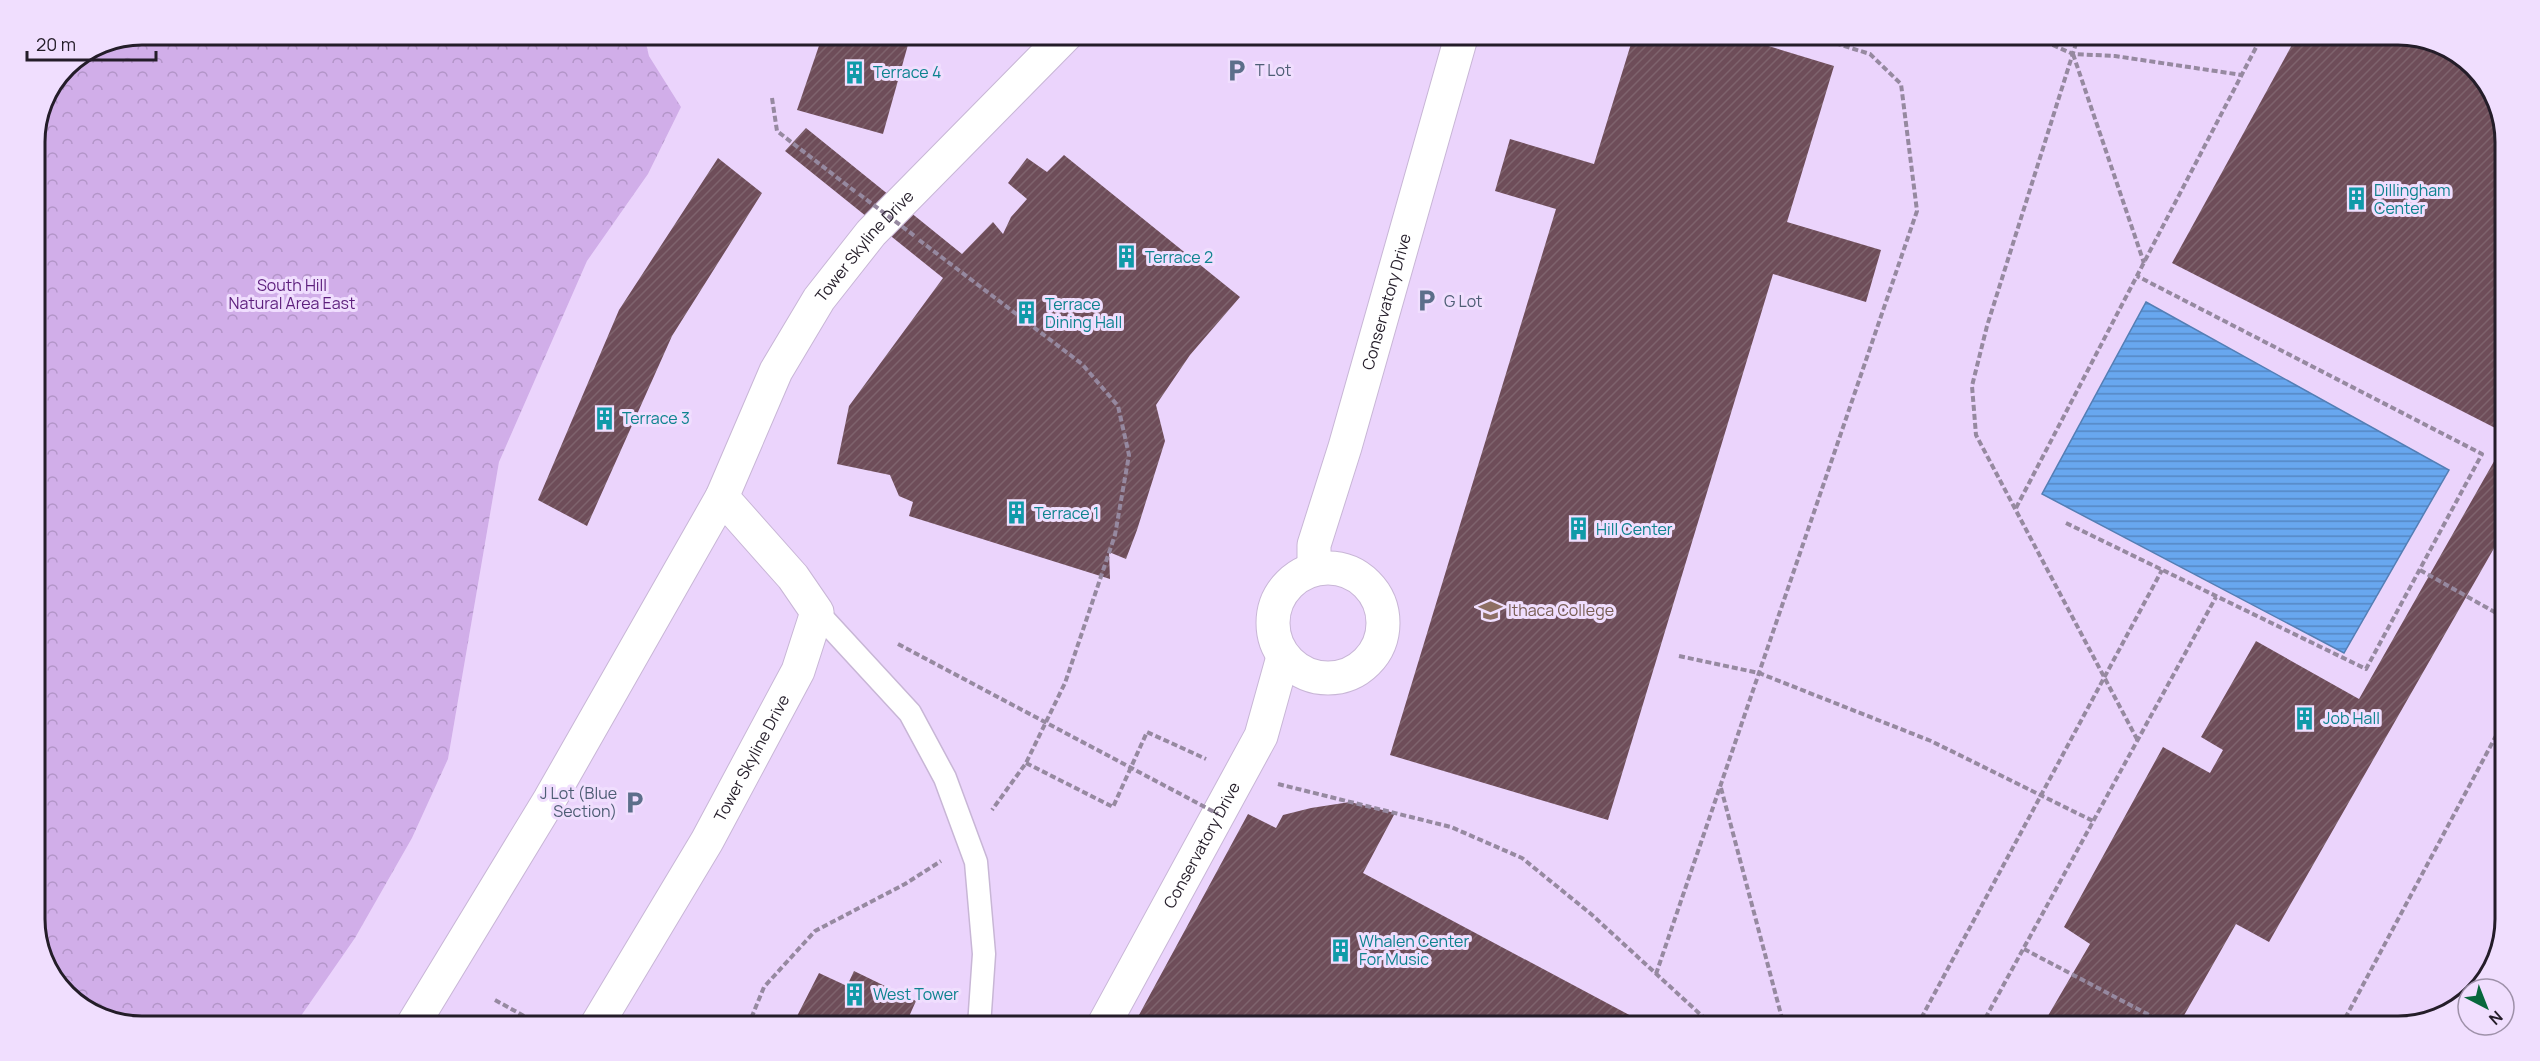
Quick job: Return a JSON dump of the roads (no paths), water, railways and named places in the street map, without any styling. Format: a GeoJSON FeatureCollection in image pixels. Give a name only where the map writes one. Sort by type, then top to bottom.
{"type":"FeatureCollection","features":[{"type":"Feature","properties":{"kind":"street","name":"Tower Skyline Drive"},"geometry":{"type":"LineString","coordinates":[[418,1016],[550,799],[722,497],[776,371],[819,299],[871,233],[1056,45]]}},
{"type":"Feature","properties":{"kind":"street","name":"Conservatory Drive"},"geometry":{"type":"LineString","coordinates":[[1314,569],[1314,545],[1348,436],[1459,45]]}},
{"type":"Feature","properties":{"kind":"street"},"geometry":{"type":"LineString","coordinates":[[722,497],[793,577],[817,612]]}},
{"type":"Feature","properties":{"kind":"street"},"geometry":{"type":"LineString","coordinates":[[1335,568],[1356,574],[1372,590],[1382,609],[1383,630],[1376,651],[1361,668],[1342,677],[1320,678],[1299,671],[1282,657],[1273,637],[1272,615],[1280,595],[1294,578],[1314,569],[1335,568]]}},
{"type":"Feature","properties":{"kind":"street","name":"Tower Skyline Drive"},"geometry":{"type":"LineString","coordinates":[[602,1016],[707,841],[793,681],[817,612]]}},
{"type":"Feature","properties":{"kind":"street","name":"Conservatory Drive"},"geometry":{"type":"LineString","coordinates":[[1108,1016],[1261,736],[1282,657]]}},
{"type":"Feature","properties":{"kind":"lane"},"geometry":{"type":"LineString","coordinates":[[817,612],[910,713],[945,778],[976,862],[984,954],[981,1016]]}},
{"type":"Feature","properties":{"kind":"water"},"geometry":{"type":"Polygon","coordinates":[[[2146,302],[2449,470],[2344,653],[2042,494],[2146,302]]]}},
{"type":"Feature","properties":{"kind":"place","name":"T Lot"},"geometry":{"type":"Point","coordinates":[1237,70]}},
{"type":"Feature","properties":{"kind":"place","name":"Terrace 4"},"geometry":{"type":"Point","coordinates":[855,72]}},
{"type":"Feature","properties":{"kind":"place","name":"Dillingham Center"},"geometry":{"type":"Point","coordinates":[2356,199]}},
{"type":"Feature","properties":{"kind":"place","name":"Terrace 2"},"geometry":{"type":"Point","coordinates":[1127,257]}},
{"type":"Feature","properties":{"kind":"place","name":"G Lot"},"geometry":{"type":"Point","coordinates":[1426,301]}},
{"type":"Feature","properties":{"kind":"place","name":"Terrace Dining Hall"},"geometry":{"type":"Point","coordinates":[1027,313]}},
{"type":"Feature","properties":{"kind":"place","name":"Terrace 3"},"geometry":{"type":"Point","coordinates":[604,418]}},
{"type":"Feature","properties":{"kind":"place","name":"Terrace 1"},"geometry":{"type":"Point","coordinates":[1016,513]}},
{"type":"Feature","properties":{"kind":"place","name":"Hill Center"},"geometry":{"type":"Point","coordinates":[1578,529]}},
{"type":"Feature","properties":{"kind":"place","name":"Ithaca College"},"geometry":{"type":"Point","coordinates":[1490,610]}},
{"type":"Feature","properties":{"kind":"place","name":"Job Hall"},"geometry":{"type":"Point","coordinates":[2305,718]}},
{"type":"Feature","properties":{"kind":"place","name":"J Lot (Blue Section)"},"geometry":{"type":"Point","coordinates":[635,802]}},
{"type":"Feature","properties":{"kind":"place","name":"Whalen Center For Music"},"geometry":{"type":"Point","coordinates":[1341,950]}},
{"type":"Feature","properties":{"kind":"place","name":"West Tower"},"geometry":{"type":"Point","coordinates":[855,994]}},
{"type":"Feature","properties":{"kind":"park label","name":"South Hill Natural Area East"},"geometry":{"type":"Point","coordinates":[292,294]}}]}
